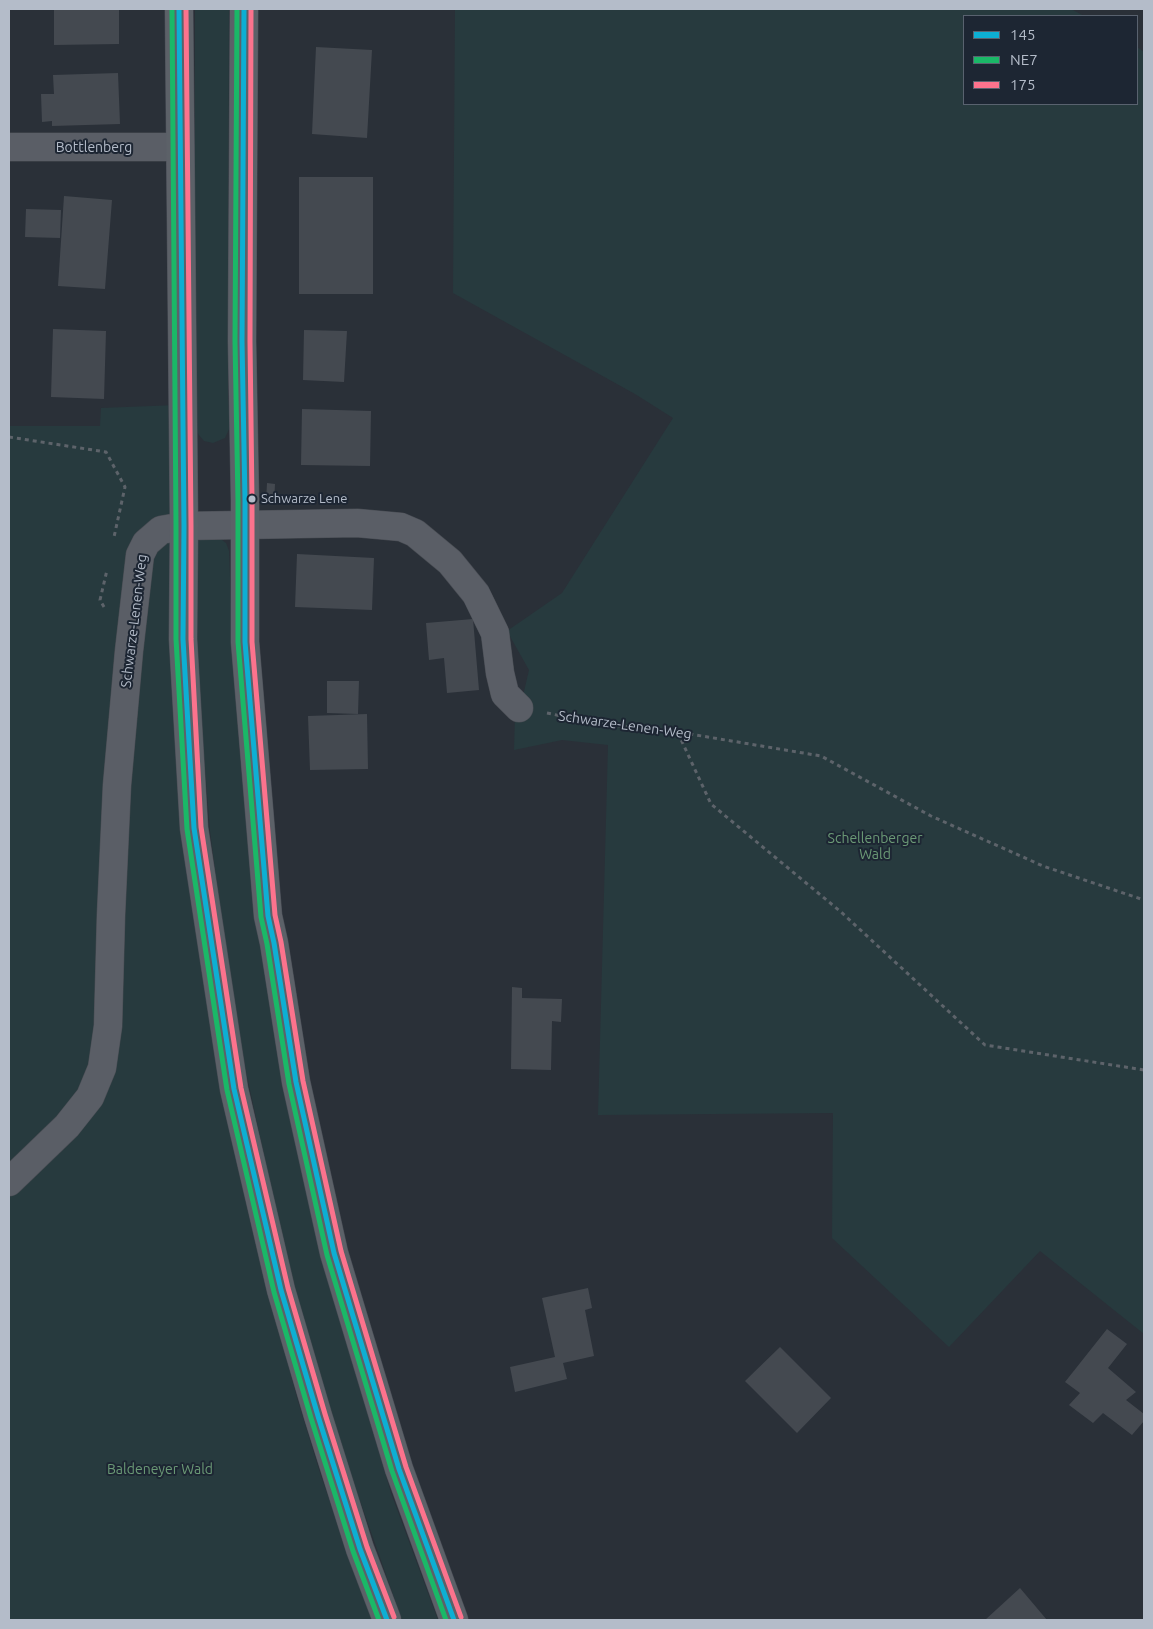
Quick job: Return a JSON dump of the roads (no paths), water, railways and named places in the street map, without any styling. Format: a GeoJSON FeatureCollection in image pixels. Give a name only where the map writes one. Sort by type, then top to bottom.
{"type":"FeatureCollection","features":[{"type":"Feature","properties":{"kind":"main road"},"geometry":{"type":"LineString","coordinates":[[179,9],[184,526],[183,639],[194,828],[234,1089],[281,1290],[360,1549],[388,1620]]}},
{"type":"Feature","properties":{"kind":"main road"},"geometry":{"type":"LineString","coordinates":[[244,9],[242,341],[245,642],[268,916],[296,1082],[334,1253],[399,1469],[454,1620]]}},
{"type":"Feature","properties":{"kind":"street","name":"Bottlenberg"},"geometry":{"type":"LineString","coordinates":[[9,147],[180,147]]}},
{"type":"Feature","properties":{"kind":"street","name":"Schwarze-Lenen-Weg"},"geometry":{"type":"LineString","coordinates":[[9,1182],[67,1126],[90,1097],[102,1068],[108,1026],[117,785],[140,555],[146,543],[161,530],[184,526],[357,524],[401,528],[416,534],[450,562],[476,594],[495,632],[500,673],[505,694],[519,708]]}},
{"type":"Feature","properties":{"kind":"place","name":"Schwarze Lene"},"geometry":{"type":"Point","coordinates":[252,499]}},
{"type":"Feature","properties":{"kind":"park label","name":"Schellenberger Wald"},"geometry":{"type":"Point","coordinates":[875,846]}},
{"type":"Feature","properties":{"kind":"park label","name":"Baldeneyer Wald"},"geometry":{"type":"Point","coordinates":[160,1469]}}]}
